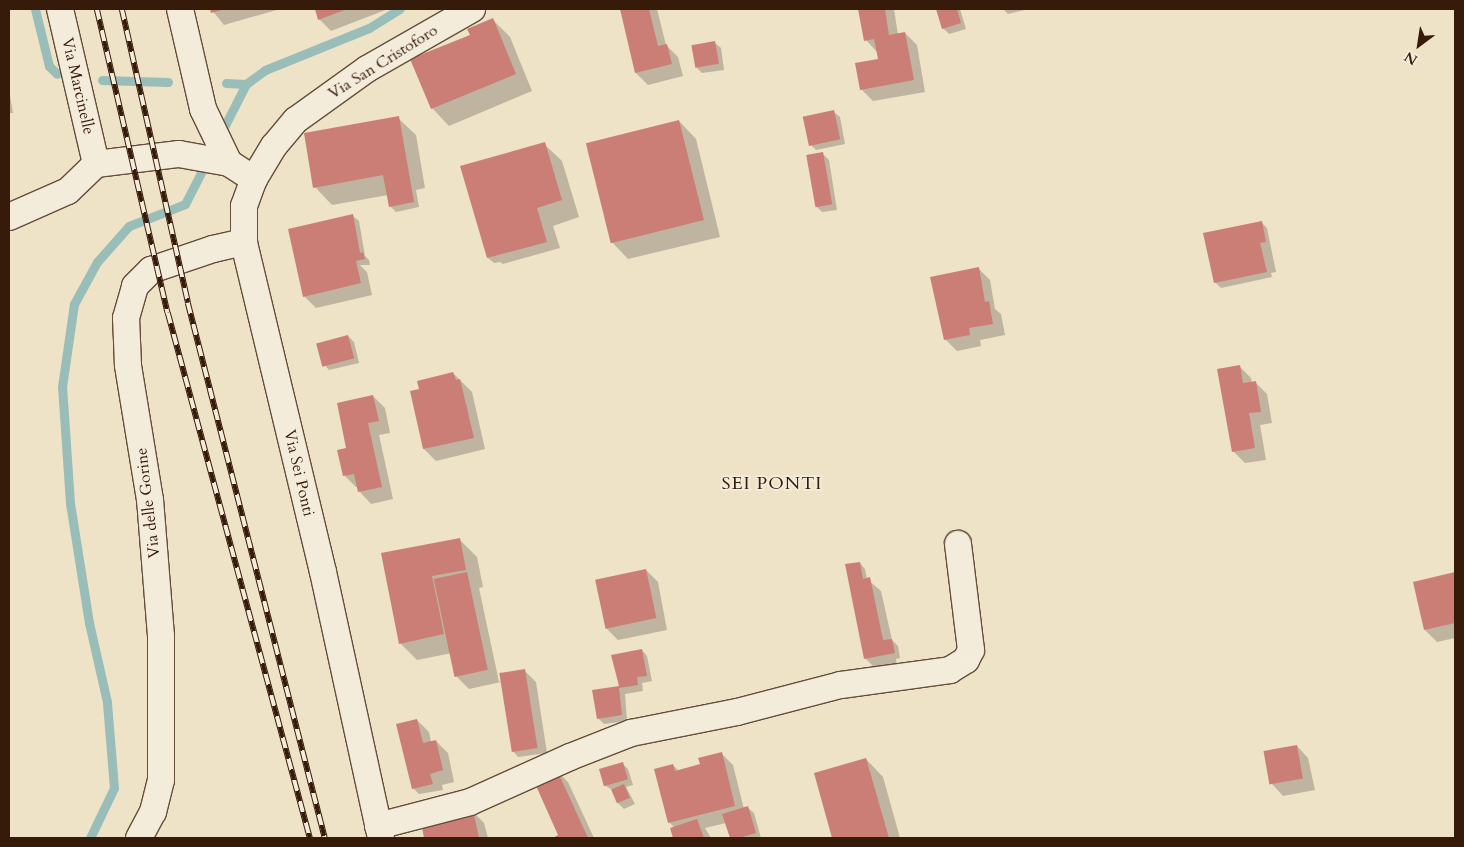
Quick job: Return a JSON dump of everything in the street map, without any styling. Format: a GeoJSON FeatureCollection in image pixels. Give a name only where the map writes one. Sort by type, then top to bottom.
{"type":"FeatureCollection","features":[{"type":"Feature","properties":{"kind":"street","name":"Via Marcinelle"},"geometry":{"type":"LineString","coordinates":[[60,9],[96,164]]}},
{"type":"Feature","properties":{"kind":"street"},"geometry":{"type":"LineString","coordinates":[[180,9],[203,109],[229,163]]}},
{"type":"Feature","properties":{"kind":"street","name":"Via San Cristoforo"},"geometry":{"type":"LineString","coordinates":[[296,120],[367,69],[472,9]]}},
{"type":"Feature","properties":{"kind":"street","name":"Via Sei Ponti"},"geometry":{"type":"LineString","coordinates":[[296,120],[274,146],[254,179],[244,206],[244,242],[323,572],[379,832]]}},
{"type":"Feature","properties":{"kind":"street"},"geometry":{"type":"LineString","coordinates":[[9,217],[68,191],[96,164],[179,154],[229,163],[254,179]]}},
{"type":"Feature","properties":{"kind":"street","name":"Via delle Gorine"},"geometry":{"type":"LineString","coordinates":[[139,838],[153,812],[161,780],[161,636],[150,500],[128,365],[126,318],[135,286],[151,270],[244,242]]}},
{"type":"Feature","properties":{"kind":"street"},"geometry":{"type":"LineString","coordinates":[[379,832],[470,802],[570,757],[631,733],[737,712],[841,685],[950,670],[966,660],[971,650],[958,544]]}},
{"type":"Feature","properties":{"kind":"building"},"geometry":{"type":"Polygon","coordinates":[[[210,9],[225,9],[211,13],[210,9]]]}},
{"type":"Feature","properties":{"kind":"building"},"geometry":{"type":"Polygon","coordinates":[[[315,9],[347,9],[318,20],[315,9]]]}},
{"type":"Feature","properties":{"kind":"building"},"geometry":{"type":"Polygon","coordinates":[[[620,9],[649,9],[658,46],[667,44],[672,64],[635,73],[620,9]]]}},
{"type":"Feature","properties":{"kind":"building"},"geometry":{"type":"Polygon","coordinates":[[[858,9],[885,9],[889,35],[905,32],[914,80],[860,90],[855,63],[878,59],[874,39],[864,41],[858,9]]]}},
{"type":"Feature","properties":{"kind":"building"},"geometry":{"type":"Polygon","coordinates":[[[936,9],[957,9],[961,23],[942,29],[936,9]]]}},
{"type":"Feature","properties":{"kind":"building"},"geometry":{"type":"Polygon","coordinates":[[[493,18],[516,74],[431,109],[410,59],[470,35],[467,29],[493,18]]]}},
{"type":"Feature","properties":{"kind":"building"},"geometry":{"type":"Polygon","coordinates":[[[715,41],[719,64],[695,68],[691,45],[715,41]]]}},
{"type":"Feature","properties":{"kind":"building"},"geometry":{"type":"Polygon","coordinates":[[[834,110],[840,139],[809,146],[803,117],[834,110]]]}},
{"type":"Feature","properties":{"kind":"building"},"geometry":{"type":"Polygon","coordinates":[[[399,116],[414,202],[389,207],[383,175],[313,188],[304,133],[399,116]]]}},
{"type":"Feature","properties":{"kind":"building"},"geometry":{"type":"Polygon","coordinates":[[[679,120],[704,220],[611,243],[586,143],[679,120]]]}},
{"type":"Feature","properties":{"kind":"building"},"geometry":{"type":"Polygon","coordinates":[[[545,142],[562,200],[537,208],[547,242],[487,258],[460,166],[545,142]]]}},
{"type":"Feature","properties":{"kind":"building"},"geometry":{"type":"Polygon","coordinates":[[[823,152],[832,204],[815,207],[806,155],[823,152]]]}},
{"type":"Feature","properties":{"kind":"building"},"geometry":{"type":"Polygon","coordinates":[[[353,214],[360,253],[363,252],[365,259],[356,261],[361,283],[303,297],[288,229],[353,214]]]}},
{"type":"Feature","properties":{"kind":"building"},"geometry":{"type":"Polygon","coordinates":[[[1262,221],[1266,242],[1260,243],[1267,272],[1214,283],[1203,233],[1262,221]]]}},
{"type":"Feature","properties":{"kind":"building"},"geometry":{"type":"Polygon","coordinates":[[[979,267],[985,302],[989,301],[993,324],[969,328],[970,335],[944,340],[930,277],[979,267]]]}},
{"type":"Feature","properties":{"kind":"building"},"geometry":{"type":"Polygon","coordinates":[[[348,335],[354,358],[322,367],[316,344],[348,335]]]}},
{"type":"Feature","properties":{"kind":"building"},"geometry":{"type":"Polygon","coordinates":[[[1240,365],[1243,383],[1256,381],[1261,412],[1249,413],[1255,448],[1232,452],[1217,369],[1240,365]]]}},
{"type":"Feature","properties":{"kind":"building"},"geometry":{"type":"Polygon","coordinates":[[[453,372],[456,380],[460,379],[474,438],[423,449],[410,391],[419,389],[417,381],[453,372]]]}},
{"type":"Feature","properties":{"kind":"building"},"geometry":{"type":"Polygon","coordinates":[[[373,395],[379,421],[368,423],[382,487],[358,492],[354,474],[343,476],[337,450],[346,448],[337,403],[373,395]]]}},
{"type":"Feature","properties":{"kind":"building"},"geometry":{"type":"Polygon","coordinates":[[[460,538],[466,570],[432,576],[444,634],[399,644],[381,553],[460,538]]]}},
{"type":"Feature","properties":{"kind":"building"},"geometry":{"type":"Polygon","coordinates":[[[860,562],[863,579],[870,577],[883,640],[892,639],[895,653],[864,659],[845,564],[860,562]]]}},
{"type":"Feature","properties":{"kind":"building"},"geometry":{"type":"Polygon","coordinates":[[[646,569],[656,618],[606,629],[595,580],[646,569]]]}},
{"type":"Feature","properties":{"kind":"building"},"geometry":{"type":"Polygon","coordinates":[[[467,572],[488,670],[455,677],[434,579],[467,572]]]}},
{"type":"Feature","properties":{"kind":"building"},"geometry":{"type":"Polygon","coordinates":[[[1455,572],[1455,623],[1424,630],[1413,582],[1455,572]]]}},
{"type":"Feature","properties":{"kind":"building"},"geometry":{"type":"Polygon","coordinates":[[[642,649],[647,676],[637,677],[638,685],[619,688],[622,715],[597,719],[592,690],[619,686],[611,655],[642,649]]]}},
{"type":"Feature","properties":{"kind":"building"},"geometry":{"type":"Polygon","coordinates":[[[525,669],[538,748],[512,752],[499,673],[525,669]]]}},
{"type":"Feature","properties":{"kind":"building"},"geometry":{"type":"Polygon","coordinates":[[[417,719],[423,743],[436,740],[443,770],[430,774],[433,784],[412,789],[396,724],[417,719]]]}},
{"type":"Feature","properties":{"kind":"building"},"geometry":{"type":"Polygon","coordinates":[[[1297,745],[1303,778],[1269,784],[1264,751],[1297,745]]]}},
{"type":"Feature","properties":{"kind":"building"},"geometry":{"type":"Polygon","coordinates":[[[722,752],[735,806],[668,823],[654,769],[673,764],[675,771],[700,764],[698,758],[722,752]]]}},
{"type":"Feature","properties":{"kind":"building"},"geometry":{"type":"Polygon","coordinates":[[[866,758],[889,838],[832,838],[814,773],[866,758]]]}},
{"type":"Feature","properties":{"kind":"building"},"geometry":{"type":"Polygon","coordinates":[[[623,762],[628,779],[604,786],[599,769],[623,762]]]}},
{"type":"Feature","properties":{"kind":"building"},"geometry":{"type":"Polygon","coordinates":[[[556,768],[588,838],[553,838],[558,835],[533,779],[556,768]]]}},
{"type":"Feature","properties":{"kind":"building"},"geometry":{"type":"Polygon","coordinates":[[[624,784],[630,798],[617,803],[611,789],[624,784]]]}},
{"type":"Feature","properties":{"kind":"building"},"geometry":{"type":"Polygon","coordinates":[[[748,806],[756,833],[739,838],[730,838],[722,814],[748,806]]]}},
{"type":"Feature","properties":{"kind":"building"},"geometry":{"type":"Polygon","coordinates":[[[473,810],[479,838],[424,838],[421,822],[473,810]]]}},
{"type":"Feature","properties":{"kind":"building"},"geometry":{"type":"Polygon","coordinates":[[[697,819],[704,838],[673,838],[670,828],[697,819]]]}},
{"type":"Feature","properties":{"kind":"waterway"},"geometry":{"type":"LineString","coordinates":[[35,9],[49,66],[57,74]]}},
{"type":"Feature","properties":{"kind":"waterway"},"geometry":{"type":"LineString","coordinates":[[220,135],[246,84],[265,70],[369,28],[400,9]]}},
{"type":"Feature","properties":{"kind":"waterway"},"geometry":{"type":"LineString","coordinates":[[102,80],[168,82]]}},
{"type":"Feature","properties":{"kind":"waterway"},"geometry":{"type":"LineString","coordinates":[[226,83],[246,84]]}},
{"type":"Feature","properties":{"kind":"waterway"},"geometry":{"type":"LineString","coordinates":[[90,838],[114,788],[107,702],[89,623],[70,503],[62,387],[74,304],[97,262],[129,226],[185,204],[206,163]]}},
{"type":"Feature","properties":{"kind":"railway"},"geometry":{"type":"LineString","coordinates":[[97,9],[168,313],[310,838]]}},
{"type":"Feature","properties":{"kind":"railway"},"geometry":{"type":"LineString","coordinates":[[122,9],[188,303],[325,838]]}},
{"type":"Feature","properties":{"kind":"district","name":"SEI PONTI"},"geometry":{"type":"Point","coordinates":[772,484]}}]}
